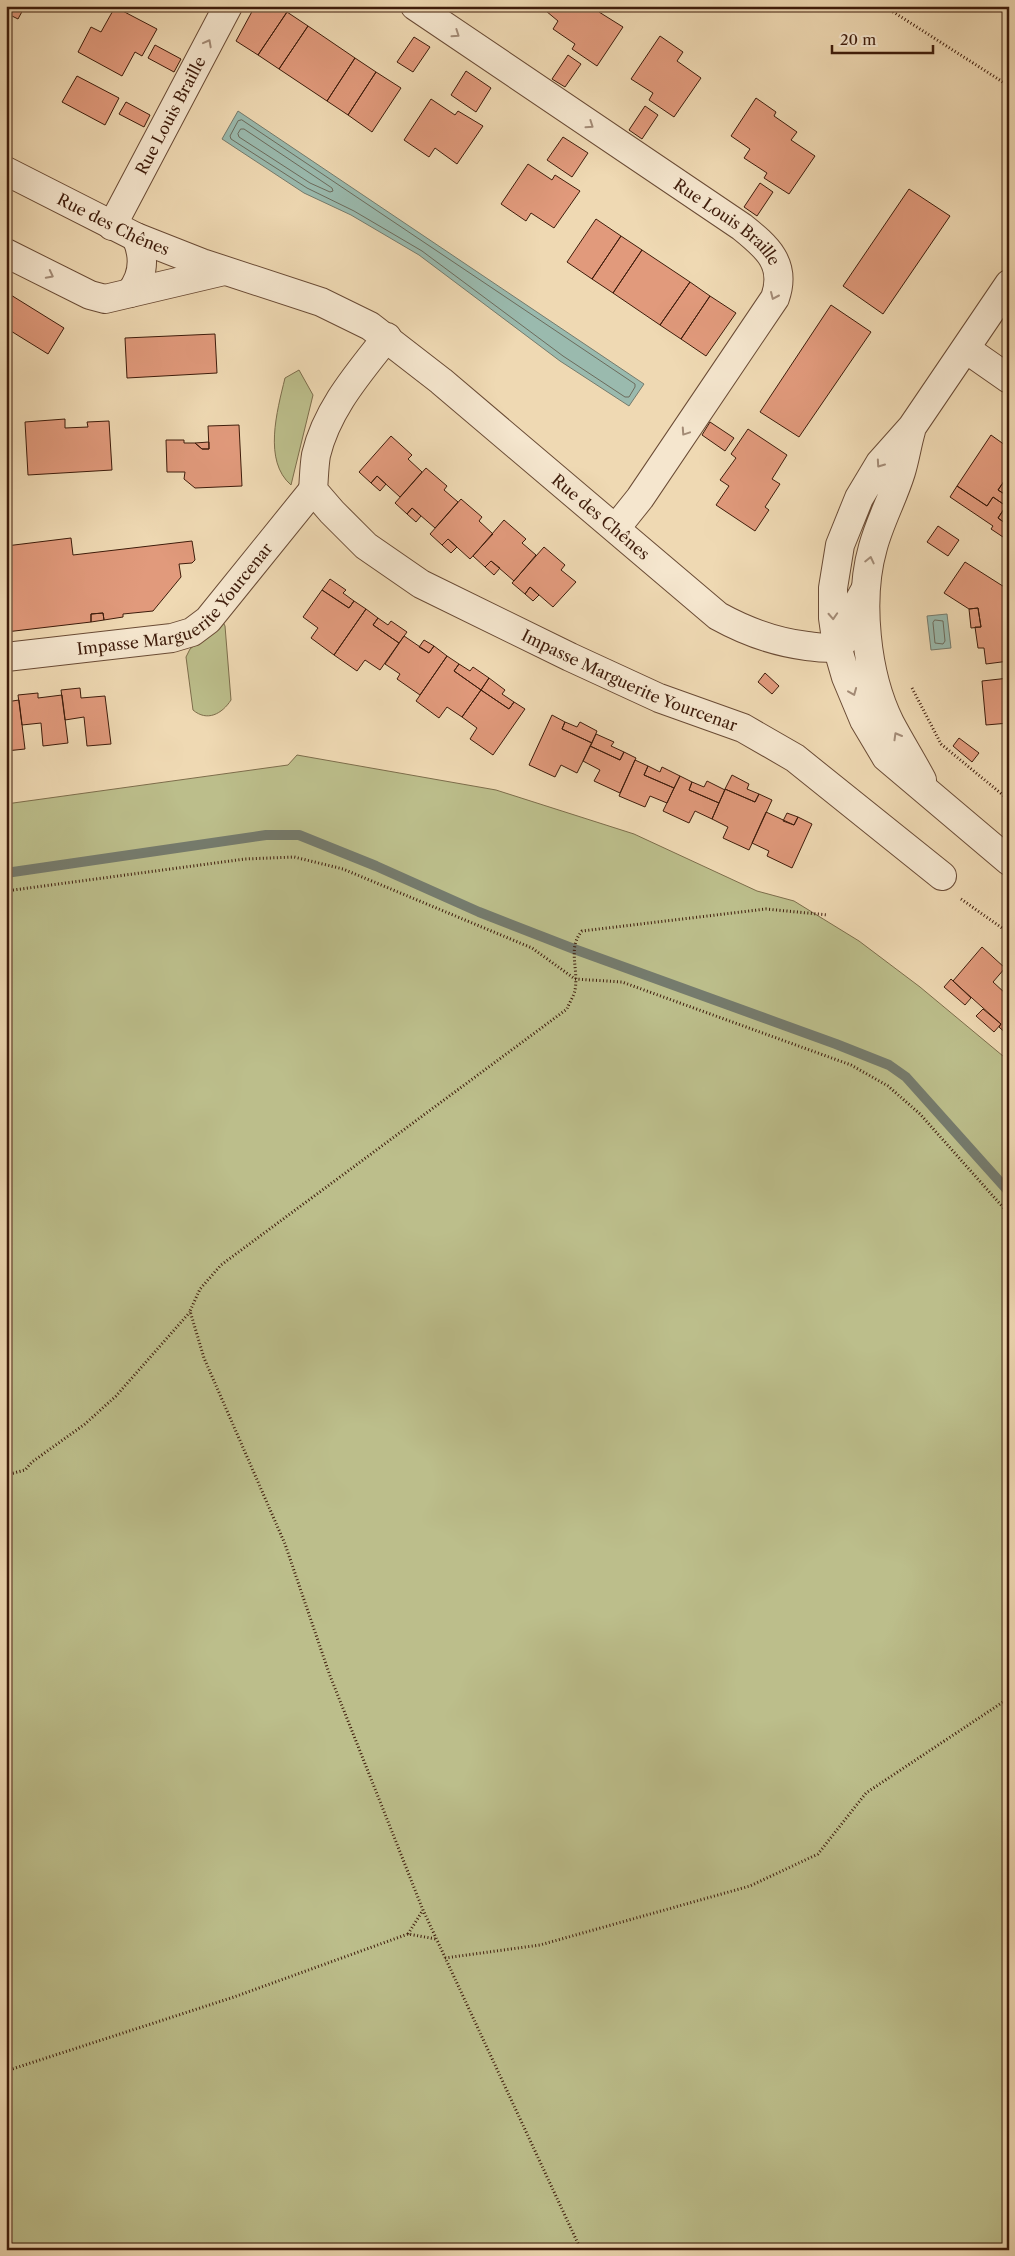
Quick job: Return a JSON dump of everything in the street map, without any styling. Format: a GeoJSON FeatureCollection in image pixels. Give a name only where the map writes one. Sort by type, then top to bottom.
{"type":"FeatureCollection","features":[{"type":"Feature","properties":{"kind":"street","name":"Rue Louis Braille"},"geometry":{"type":"LineString","coordinates":[[112,226],[228,6]]}},
{"type":"Feature","properties":{"kind":"street","name":"Rue Louis Braille"},"geometry":{"type":"LineString","coordinates":[[415,6],[742,227],[764,245],[772,255],[779,283],[775,298],[640,498],[616,528]]}},
{"type":"Feature","properties":{"kind":"street","name":"Rue des Chênes"},"geometry":{"type":"LineString","coordinates":[[6,171],[136,237],[224,271],[321,302],[370,326],[387,337],[616,528],[718,616],[760,637],[824,648],[837,646]]}},
{"type":"Feature","properties":{"kind":"street"},"geometry":{"type":"LineString","coordinates":[[130,293],[139,278],[142,263],[142,250],[136,237]]}},
{"type":"Feature","properties":{"kind":"street"},"geometry":{"type":"LineString","coordinates":[[6,253],[98,298],[111,299],[224,271]]}},
{"type":"Feature","properties":{"kind":"street"},"geometry":{"type":"LineString","coordinates":[[1009,284],[912,427],[880,463],[859,498],[840,545],[833,588],[833,618],[837,646],[846,677],[872,734],[892,762],[1009,861]]}},
{"type":"Feature","properties":{"kind":"street"},"geometry":{"type":"LineString","coordinates":[[313,490],[316,457],[327,422],[348,387],[387,337]]}},
{"type":"Feature","properties":{"kind":"street"},"geometry":{"type":"LineString","coordinates":[[966,349],[1009,378]]}},
{"type":"Feature","properties":{"kind":"street"},"geometry":{"type":"LineString","coordinates":[[912,427],[901,472],[873,548],[866,589],[871,661],[880,698],[890,722],[930,793]]}},
{"type":"Feature","properties":{"kind":"street","name":"Impasse Marguerite Yourcenar"},"geometry":{"type":"LineString","coordinates":[[6,657],[172,638],[192,632],[208,620],[313,490],[366,546],[421,584],[660,698],[743,728],[795,758],[942,876]]}},
{"type":"Feature","properties":{"kind":"street"},"geometry":{"type":"LineString","coordinates":[[837,646],[850,635],[855,608],[866,589]]}},
{"type":"Feature","properties":{"kind":"path"},"geometry":{"type":"LineString","coordinates":[[884,6],[1009,86]]}},
{"type":"Feature","properties":{"kind":"path"},"geometry":{"type":"LineString","coordinates":[[904,689],[911,687],[941,744],[1009,800]]}},
{"type":"Feature","properties":{"kind":"path"},"geometry":{"type":"LineString","coordinates":[[6,891],[245,859],[294,857],[343,869],[532,948],[575,979],[622,982],[852,1064],[888,1086],[920,1114],[1009,1214]]}},
{"type":"Feature","properties":{"kind":"path"},"geometry":{"type":"LineString","coordinates":[[959,898],[1009,933]]}},
{"type":"Feature","properties":{"kind":"path"},"geometry":{"type":"LineString","coordinates":[[6,1475],[25,1470],[32,1462],[85,1424],[116,1396],[190,1311],[200,1289],[221,1265],[566,1009],[575,990],[574,949],[577,937],[582,931],[766,909],[828,915]]}},
{"type":"Feature","properties":{"kind":"path"},"geometry":{"type":"LineString","coordinates":[[190,1311],[204,1358],[285,1544],[329,1673],[423,1910],[581,2250]]}},
{"type":"Feature","properties":{"kind":"path"},"geometry":{"type":"LineString","coordinates":[[445,1958],[540,1945],[750,1886],[818,1854],[866,1794],[1009,1698]]}},
{"type":"Feature","properties":{"kind":"path"},"geometry":{"type":"LineString","coordinates":[[408,1934],[423,1910]]}},
{"type":"Feature","properties":{"kind":"path"},"geometry":{"type":"LineString","coordinates":[[6,2071],[234,1997],[408,1934],[436,1939]]}},
{"type":"Feature","properties":{"kind":"green space"},"geometry":{"type":"Polygon","coordinates":[[[299,370],[313,395],[291,485],[282,475],[277,463],[274,435],[285,378],[299,370]]]}},
{"type":"Feature","properties":{"kind":"green space"},"geometry":{"type":"Polygon","coordinates":[[[223,622],[225,626],[231,700],[214,715],[198,714],[193,710],[186,657],[190,649],[223,622]]]}},
{"type":"Feature","properties":{"kind":"green space"},"geometry":{"type":"Polygon","coordinates":[[[297,755],[496,790],[634,834],[757,891],[794,901],[859,941],[920,987],[1009,1061],[1009,2250],[6,2250],[6,804],[288,765],[297,755]]]}},
{"type":"Feature","properties":{"kind":"water"},"geometry":{"type":"Polygon","coordinates":[[[238,111],[644,384],[629,406],[560,361],[419,255],[351,215],[304,193],[222,139],[238,111]]]}},
{"type":"Feature","properties":{"kind":"water"},"geometry":{"type":"Polygon","coordinates":[[[947,614],[951,648],[931,650],[927,616],[947,614]]]}},
{"type":"Feature","properties":{"kind":"building"},"geometry":{"type":"Polygon","coordinates":[[[6,6],[25,6],[18,19],[6,13],[6,6]]]}},
{"type":"Feature","properties":{"kind":"building"},"geometry":{"type":"Polygon","coordinates":[[[255,6],[278,6],[287,12],[258,55],[236,41],[255,6]]]}},
{"type":"Feature","properties":{"kind":"building"},"geometry":{"type":"Polygon","coordinates":[[[540,6],[603,6],[599,12],[623,27],[597,66],[572,49],[575,44],[553,29],[558,21],[540,6]]]}},
{"type":"Feature","properties":{"kind":"building"},"geometry":{"type":"Polygon","coordinates":[[[115,7],[157,29],[142,56],[135,52],[122,76],[78,52],[91,27],[101,32],[115,7]]]}},
{"type":"Feature","properties":{"kind":"building"},"geometry":{"type":"Polygon","coordinates":[[[287,12],[308,26],[279,69],[258,55],[287,12]]]}},
{"type":"Feature","properties":{"kind":"building"},"geometry":{"type":"Polygon","coordinates":[[[308,26],[355,58],[327,101],[279,69],[308,26]]]}},
{"type":"Feature","properties":{"kind":"building"},"geometry":{"type":"Polygon","coordinates":[[[660,36],[683,52],[677,61],[701,78],[674,117],[649,100],[653,93],[631,79],[660,36]]]}},
{"type":"Feature","properties":{"kind":"building"},"geometry":{"type":"Polygon","coordinates":[[[414,37],[430,47],[413,72],[397,62],[414,37]]]}},
{"type":"Feature","properties":{"kind":"building"},"geometry":{"type":"Polygon","coordinates":[[[155,45],[181,59],[174,72],[148,58],[155,45]]]}},
{"type":"Feature","properties":{"kind":"building"},"geometry":{"type":"Polygon","coordinates":[[[568,55],[581,64],[565,87],[552,79],[568,55]]]}},
{"type":"Feature","properties":{"kind":"building"},"geometry":{"type":"Polygon","coordinates":[[[355,58],[376,72],[348,115],[327,101],[355,58]]]}},
{"type":"Feature","properties":{"kind":"building"},"geometry":{"type":"Polygon","coordinates":[[[466,71],[491,88],[476,112],[451,95],[466,71]]]}},
{"type":"Feature","properties":{"kind":"building"},"geometry":{"type":"Polygon","coordinates":[[[376,72],[401,88],[372,132],[348,115],[376,72]]]}},
{"type":"Feature","properties":{"kind":"building"},"geometry":{"type":"Polygon","coordinates":[[[77,76],[119,98],[105,125],[62,102],[77,76]]]}},
{"type":"Feature","properties":{"kind":"building"},"geometry":{"type":"Polygon","coordinates":[[[756,98],[776,112],[774,116],[797,132],[791,140],[815,156],[789,194],[764,178],[767,173],[744,158],[750,149],[731,136],[756,98]]]}},
{"type":"Feature","properties":{"kind":"building"},"geometry":{"type":"Polygon","coordinates":[[[431,99],[455,115],[458,111],[483,126],[457,164],[435,148],[429,157],[404,140],[431,99]]]}},
{"type":"Feature","properties":{"kind":"building"},"geometry":{"type":"Polygon","coordinates":[[[126,102],[150,115],[144,127],[119,114],[126,102]]]}},
{"type":"Feature","properties":{"kind":"building"},"geometry":{"type":"Polygon","coordinates":[[[645,106],[658,115],[642,139],[629,130],[645,106]]]}},
{"type":"Feature","properties":{"kind":"building"},"geometry":{"type":"Polygon","coordinates":[[[563,137],[588,153],[572,177],[547,160],[563,137]]]}},
{"type":"Feature","properties":{"kind":"building"},"geometry":{"type":"Polygon","coordinates":[[[528,164],[552,180],[555,175],[580,191],[554,228],[531,213],[526,221],[501,204],[528,164]]]}},
{"type":"Feature","properties":{"kind":"building"},"geometry":{"type":"Polygon","coordinates":[[[760,183],[773,192],[757,216],[744,207],[760,183]]]}},
{"type":"Feature","properties":{"kind":"building"},"geometry":{"type":"Polygon","coordinates":[[[909,189],[950,216],[883,314],[843,286],[909,189]]]}},
{"type":"Feature","properties":{"kind":"building"},"geometry":{"type":"Polygon","coordinates":[[[596,219],[621,236],[592,279],[567,262],[596,219]]]}},
{"type":"Feature","properties":{"kind":"building"},"geometry":{"type":"Polygon","coordinates":[[[621,236],[642,250],[613,293],[592,279],[621,236]]]}},
{"type":"Feature","properties":{"kind":"building"},"geometry":{"type":"Polygon","coordinates":[[[642,250],[690,282],[660,325],[613,293],[642,250]]]}},
{"type":"Feature","properties":{"kind":"building"},"geometry":{"type":"Polygon","coordinates":[[[690,282],[710,296],[681,339],[660,325],[690,282]]]}},
{"type":"Feature","properties":{"kind":"building"},"geometry":{"type":"Polygon","coordinates":[[[6,292],[64,328],[48,354],[6,328],[6,292]]]}},
{"type":"Feature","properties":{"kind":"building"},"geometry":{"type":"Polygon","coordinates":[[[710,296],[736,313],[706,356],[681,339],[710,296]]]}},
{"type":"Feature","properties":{"kind":"building"},"geometry":{"type":"Polygon","coordinates":[[[831,305],[871,332],[799,437],[760,412],[831,305]]]}},
{"type":"Feature","properties":{"kind":"building"},"geometry":{"type":"Polygon","coordinates":[[[215,334],[217,373],[127,378],[125,338],[215,334]]]}},
{"type":"Feature","properties":{"kind":"building"},"geometry":{"type":"Polygon","coordinates":[[[65,419],[65,428],[88,427],[87,422],[109,421],[112,470],[28,475],[25,422],[65,419]]]}},
{"type":"Feature","properties":{"kind":"building"},"geometry":{"type":"Polygon","coordinates":[[[710,422],[734,438],[725,451],[702,435],[710,422]]]}},
{"type":"Feature","properties":{"kind":"building"},"geometry":{"type":"Polygon","coordinates":[[[239,425],[242,486],[195,488],[184,479],[185,472],[167,472],[166,440],[184,440],[184,443],[195,443],[202,449],[209,449],[208,426],[239,425]]]}},
{"type":"Feature","properties":{"kind":"building"},"geometry":{"type":"Polygon","coordinates":[[[748,429],[787,455],[772,479],[780,484],[765,507],[769,510],[755,531],[716,505],[729,486],[720,480],[736,458],[731,454],[748,429]]]}},
{"type":"Feature","properties":{"kind":"building"},"geometry":{"type":"Polygon","coordinates":[[[991,435],[1009,448],[1009,474],[998,490],[1009,497],[1009,526],[998,518],[1006,506],[993,497],[987,506],[957,486],[991,435]]]}},
{"type":"Feature","properties":{"kind":"building"},"geometry":{"type":"Polygon","coordinates":[[[391,436],[412,455],[408,459],[422,472],[400,497],[377,476],[371,483],[359,472],[391,436]]]}},
{"type":"Feature","properties":{"kind":"building"},"geometry":{"type":"Polygon","coordinates":[[[209,442],[209,449],[202,449],[195,443],[209,442]]]}},
{"type":"Feature","properties":{"kind":"building"},"geometry":{"type":"Polygon","coordinates":[[[426,468],[447,486],[444,490],[458,502],[435,528],[412,508],[407,514],[395,503],[426,468]]]}},
{"type":"Feature","properties":{"kind":"building"},"geometry":{"type":"Polygon","coordinates":[[[1009,474],[1009,497],[998,490],[1009,474]]]}},
{"type":"Feature","properties":{"kind":"building"},"geometry":{"type":"Polygon","coordinates":[[[377,476],[386,484],[380,491],[371,483],[377,476]]]}},
{"type":"Feature","properties":{"kind":"building"},"geometry":{"type":"Polygon","coordinates":[[[957,486],[987,506],[993,497],[1006,506],[998,518],[1009,526],[1009,541],[991,529],[993,526],[950,497],[957,486]]]}},
{"type":"Feature","properties":{"kind":"building"},"geometry":{"type":"Polygon","coordinates":[[[461,499],[482,517],[479,521],[493,534],[470,559],[448,539],[442,545],[430,534],[461,499]]]}},
{"type":"Feature","properties":{"kind":"building"},"geometry":{"type":"Polygon","coordinates":[[[412,508],[421,516],[416,522],[407,514],[412,508]]]}},
{"type":"Feature","properties":{"kind":"building"},"geometry":{"type":"Polygon","coordinates":[[[504,520],[526,539],[522,543],[536,555],[514,581],[491,561],[485,567],[473,556],[504,520]]]}},
{"type":"Feature","properties":{"kind":"building"},"geometry":{"type":"Polygon","coordinates":[[[938,526],[959,540],[948,556],[927,542],[938,526]]]}},
{"type":"Feature","properties":{"kind":"building"},"geometry":{"type":"Polygon","coordinates":[[[71,538],[73,555],[192,541],[195,560],[192,563],[179,564],[181,577],[153,611],[123,614],[123,617],[104,620],[103,613],[91,614],[91,622],[6,632],[6,546],[71,538]]]}},
{"type":"Feature","properties":{"kind":"building"},"geometry":{"type":"Polygon","coordinates":[[[448,539],[457,547],[451,553],[442,545],[448,539]]]}},
{"type":"Feature","properties":{"kind":"building"},"geometry":{"type":"Polygon","coordinates":[[[544,547],[565,565],[561,570],[576,582],[553,607],[530,587],[525,594],[512,583],[544,547]]]}},
{"type":"Feature","properties":{"kind":"building"},"geometry":{"type":"Polygon","coordinates":[[[491,561],[500,568],[494,575],[485,567],[491,561]]]}},
{"type":"Feature","properties":{"kind":"building"},"geometry":{"type":"Polygon","coordinates":[[[965,562],[1009,590],[1007,597],[1009,661],[986,664],[984,648],[978,648],[975,627],[981,627],[978,608],[969,609],[944,593],[965,562]]]}},
{"type":"Feature","properties":{"kind":"building"},"geometry":{"type":"Polygon","coordinates":[[[330,579],[346,590],[343,593],[354,601],[349,608],[322,590],[330,579]]]}},
{"type":"Feature","properties":{"kind":"building"},"geometry":{"type":"Polygon","coordinates":[[[530,587],[539,595],[533,601],[525,594],[530,587]]]}},
{"type":"Feature","properties":{"kind":"building"},"geometry":{"type":"Polygon","coordinates":[[[322,590],[349,608],[354,601],[366,609],[334,655],[311,638],[318,628],[303,617],[322,590]]]}},
{"type":"Feature","properties":{"kind":"building"},"geometry":{"type":"Polygon","coordinates":[[[978,608],[981,627],[971,628],[969,609],[978,608]]]}},
{"type":"Feature","properties":{"kind":"building"},"geometry":{"type":"Polygon","coordinates":[[[366,609],[378,618],[373,625],[399,643],[380,670],[365,660],[357,671],[334,655],[366,609]]]}},
{"type":"Feature","properties":{"kind":"building"},"geometry":{"type":"Polygon","coordinates":[[[103,613],[104,620],[91,622],[91,614],[103,613]]]}},
{"type":"Feature","properties":{"kind":"building"},"geometry":{"type":"Polygon","coordinates":[[[378,618],[388,625],[391,621],[407,632],[399,643],[373,625],[378,618]]]}},
{"type":"Feature","properties":{"kind":"building"},"geometry":{"type":"Polygon","coordinates":[[[404,636],[429,653],[434,646],[447,656],[420,695],[397,679],[400,674],[385,664],[404,636]]]}},
{"type":"Feature","properties":{"kind":"building"},"geometry":{"type":"Polygon","coordinates":[[[424,640],[434,646],[429,653],[419,647],[424,640]]]}},
{"type":"Feature","properties":{"kind":"building"},"geometry":{"type":"Polygon","coordinates":[[[447,656],[459,664],[454,671],[481,690],[462,717],[447,707],[439,718],[416,701],[447,656]]]}},
{"type":"Feature","properties":{"kind":"building"},"geometry":{"type":"Polygon","coordinates":[[[459,664],[470,671],[473,667],[489,678],[481,690],[454,671],[459,664]]]}},
{"type":"Feature","properties":{"kind":"building"},"geometry":{"type":"Polygon","coordinates":[[[765,673],[779,686],[772,694],[758,682],[765,673]]]}},
{"type":"Feature","properties":{"kind":"building"},"geometry":{"type":"Polygon","coordinates":[[[489,678],[505,690],[502,694],[514,702],[509,709],[481,690],[489,678]]]}},
{"type":"Feature","properties":{"kind":"building"},"geometry":{"type":"Polygon","coordinates":[[[1009,678],[1009,723],[986,725],[982,681],[1009,678]]]}},
{"type":"Feature","properties":{"kind":"building"},"geometry":{"type":"Polygon","coordinates":[[[80,688],[81,698],[105,696],[111,744],[87,746],[84,717],[65,720],[61,690],[80,688]]]}},
{"type":"Feature","properties":{"kind":"building"},"geometry":{"type":"Polygon","coordinates":[[[481,690],[509,709],[514,702],[525,709],[493,755],[470,739],[477,728],[462,717],[481,690]]]}},
{"type":"Feature","properties":{"kind":"building"},"geometry":{"type":"Polygon","coordinates":[[[38,693],[38,698],[62,695],[68,743],[43,746],[41,723],[22,725],[18,695],[38,693]]]}},
{"type":"Feature","properties":{"kind":"building"},"geometry":{"type":"Polygon","coordinates":[[[19,700],[25,749],[6,751],[6,702],[19,700]]]}},
{"type":"Feature","properties":{"kind":"building"},"geometry":{"type":"Polygon","coordinates":[[[552,715],[565,722],[562,729],[592,743],[577,773],[561,765],[555,777],[529,765],[552,715]]]}},
{"type":"Feature","properties":{"kind":"building"},"geometry":{"type":"Polygon","coordinates":[[[565,722],[577,727],[580,722],[597,731],[592,743],[562,729],[565,722]]]}},
{"type":"Feature","properties":{"kind":"building"},"geometry":{"type":"Polygon","coordinates":[[[596,734],[614,742],[611,746],[624,752],[620,760],[590,746],[596,734]]]}},
{"type":"Feature","properties":{"kind":"building"},"geometry":{"type":"Polygon","coordinates":[[[959,738],[979,753],[972,762],[953,746],[959,738]]]}},
{"type":"Feature","properties":{"kind":"building"},"geometry":{"type":"Polygon","coordinates":[[[590,746],[620,760],[624,752],[636,758],[620,793],[594,781],[600,770],[583,761],[590,746]]]}},
{"type":"Feature","properties":{"kind":"building"},"geometry":{"type":"Polygon","coordinates":[[[635,760],[648,766],[644,775],[674,788],[667,803],[650,796],[645,807],[619,796],[635,760]]]}},
{"type":"Feature","properties":{"kind":"building"},"geometry":{"type":"Polygon","coordinates":[[[648,766],[660,772],[662,767],[680,776],[674,788],[644,775],[648,766]]]}},
{"type":"Feature","properties":{"kind":"building"},"geometry":{"type":"Polygon","coordinates":[[[732,775],[749,784],[747,789],[759,794],[755,802],[725,789],[732,775]]]}},
{"type":"Feature","properties":{"kind":"building"},"geometry":{"type":"Polygon","coordinates":[[[680,776],[692,782],[689,790],[719,803],[712,819],[695,811],[689,823],[663,811],[680,776]]]}},
{"type":"Feature","properties":{"kind":"building"},"geometry":{"type":"Polygon","coordinates":[[[707,781],[725,790],[719,803],[689,790],[692,782],[704,787],[707,781]]]}},
{"type":"Feature","properties":{"kind":"building"},"geometry":{"type":"Polygon","coordinates":[[[725,789],[755,802],[759,794],[772,800],[749,850],[723,838],[728,827],[712,819],[725,789]]]}},
{"type":"Feature","properties":{"kind":"building"},"geometry":{"type":"Polygon","coordinates":[[[766,812],[794,825],[798,817],[812,824],[792,868],[767,856],[769,851],[752,843],[766,812]]]}},
{"type":"Feature","properties":{"kind":"building"},"geometry":{"type":"Polygon","coordinates":[[[787,813],[798,817],[794,825],[783,821],[787,813]]]}},
{"type":"Feature","properties":{"kind":"building"},"geometry":{"type":"Polygon","coordinates":[[[982,947],[1005,968],[993,982],[1006,994],[1009,991],[1009,1036],[999,1027],[1001,1024],[953,981],[982,947]]]}},
{"type":"Feature","properties":{"kind":"building"},"geometry":{"type":"Polygon","coordinates":[[[951,979],[971,998],[965,1005],[944,987],[951,979]]]}},
{"type":"Feature","properties":{"kind":"building"},"geometry":{"type":"Polygon","coordinates":[[[983,1009],[1001,1024],[994,1032],[976,1016],[983,1009]]]}},
{"type":"Feature","properties":{"kind":"waterway"},"geometry":{"type":"LineString","coordinates":[[6,873],[266,835],[299,835],[376,866],[479,912],[889,1065],[906,1077],[1009,1192]]}}]}
